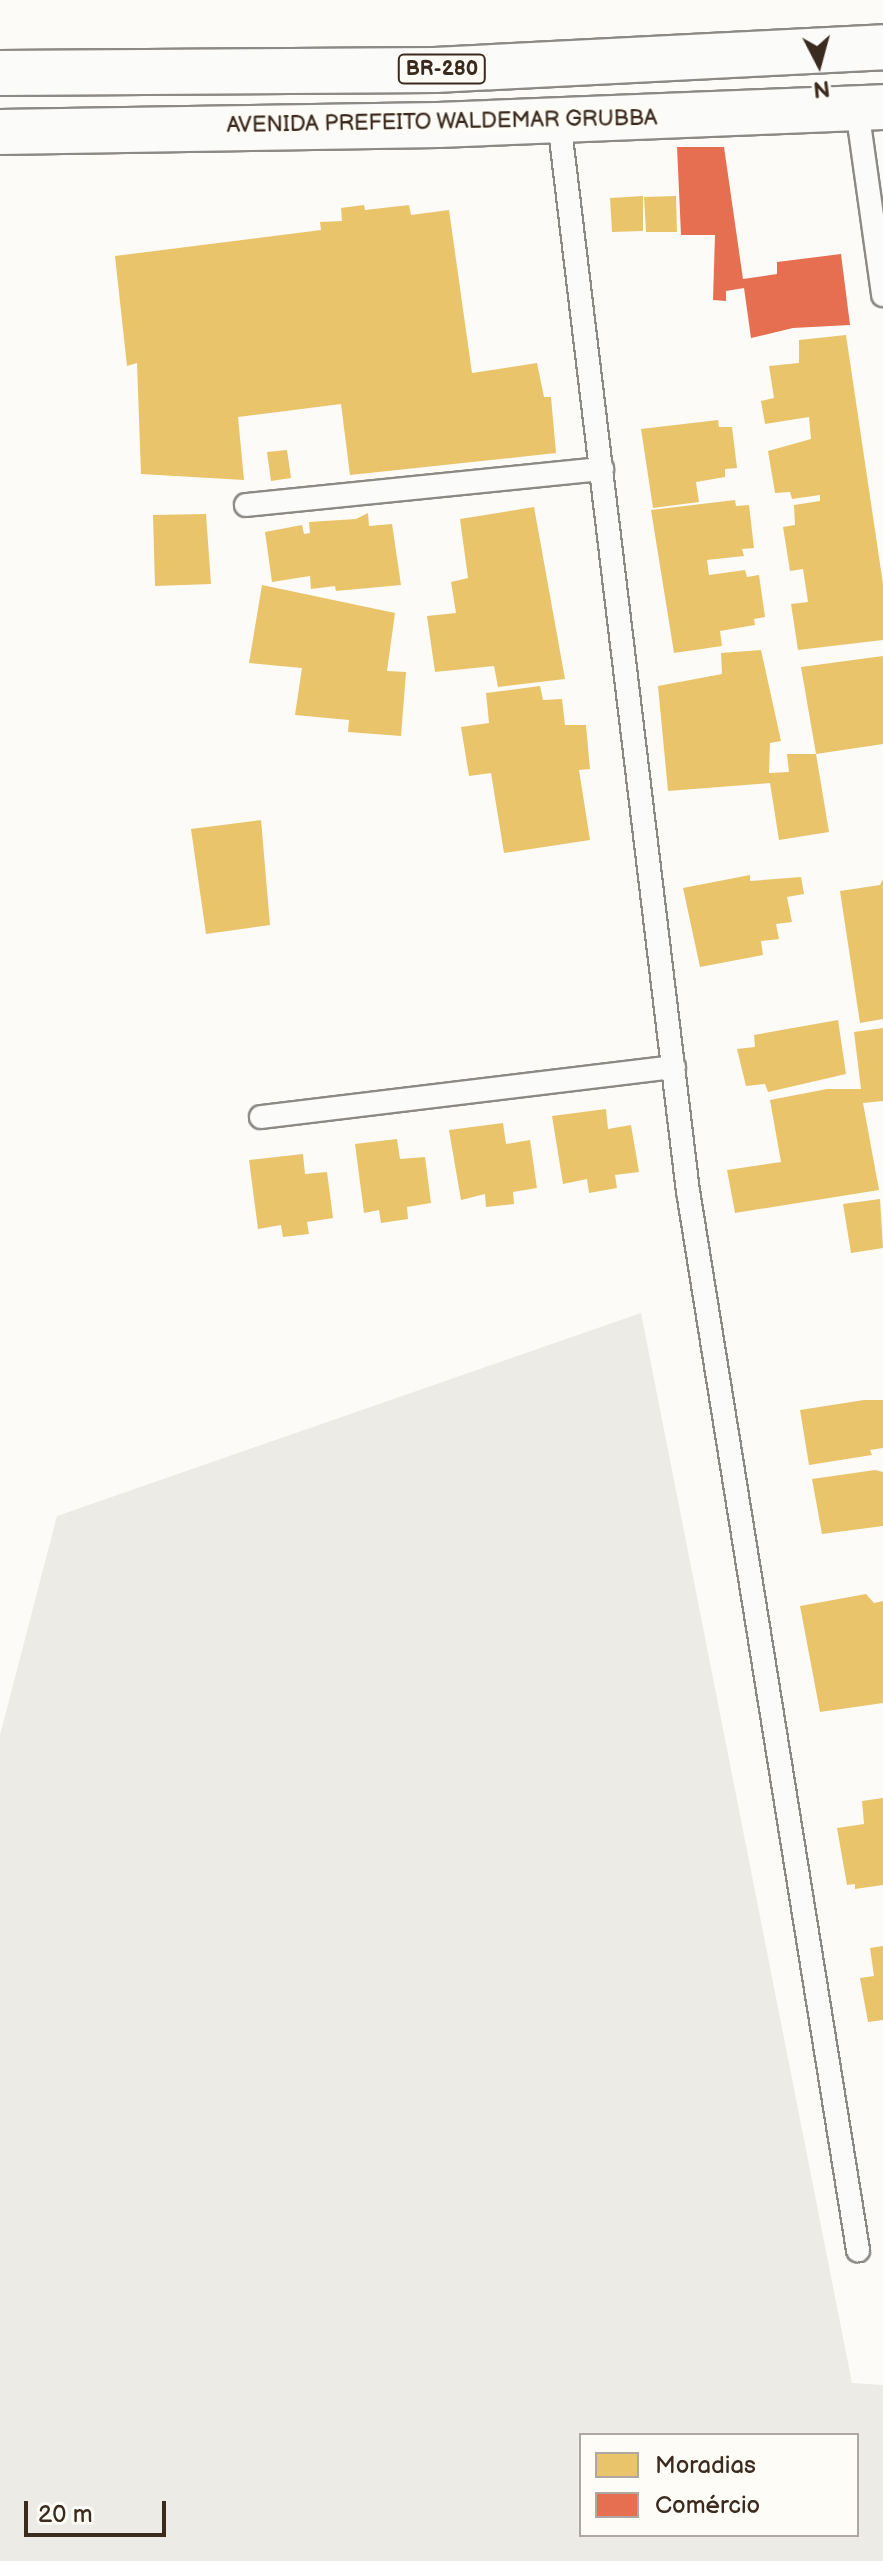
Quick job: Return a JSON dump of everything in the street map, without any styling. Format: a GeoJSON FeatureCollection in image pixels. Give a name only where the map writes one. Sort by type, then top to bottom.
{"type":"FeatureCollection","features":[{"type":"Feature","properties":{"kind":"highway","name":"BR-280"},"geometry":{"type":"LineString","coordinates":[[0,73],[435,70],[883,47]]}},
{"type":"Feature","properties":{"kind":"highway","name":"AVENIDA PREFEITO WALDEMAR GRUBBA"},"geometry":{"type":"LineString","coordinates":[[0,132],[559,121],[870,108]]}},
{"type":"Feature","properties":{"kind":"lane"},"geometry":{"type":"LineString","coordinates":[[870,108],[883,295]]}},
{"type":"Feature","properties":{"kind":"lane"},"geometry":{"type":"LineString","coordinates":[[559,121],[688,1191],[858,2250]]}},
{"type":"Feature","properties":{"kind":"lane"},"geometry":{"type":"LineString","coordinates":[[246,505],[602,469]]}},
{"type":"Feature","properties":{"kind":"lane"},"geometry":{"type":"LineString","coordinates":[[261,1117],[674,1067]]}},
{"type":"Feature","properties":{"kind":"shaded area"},"geometry":{"type":"Polygon","coordinates":[[[641,1313],[852,2383],[883,2385],[883,2561],[0,2561],[0,1735],[57,1516],[641,1313]]]}},
{"type":"Feature","properties":{"kind":"building: Moradias"},"geometry":{"type":"Polygon","coordinates":[[[643,196],[643,231],[612,232],[610,198],[643,196]]]}},
{"type":"Feature","properties":{"kind":"building: Moradias"},"geometry":{"type":"Polygon","coordinates":[[[676,196],[677,232],[646,232],[644,197],[676,196]]]}},
{"type":"Feature","properties":{"kind":"building: Moradias"},"geometry":{"type":"Polygon","coordinates":[[[364,205],[365,210],[409,205],[411,215],[449,210],[472,373],[537,363],[544,397],[551,397],[556,453],[350,475],[341,404],[238,417],[244,480],[141,474],[137,363],[127,366],[115,256],[321,230],[320,222],[342,221],[341,208],[364,205]]]}},
{"type":"Feature","properties":{"kind":"building: Moradias"},"geometry":{"type":"Polygon","coordinates":[[[846,335],[883,584],[883,640],[798,650],[791,604],[808,602],[803,569],[790,571],[783,527],[795,525],[794,505],[820,501],[820,495],[792,499],[790,492],[775,493],[768,451],[811,439],[809,417],[765,424],[761,401],[774,398],[769,366],[799,363],[799,340],[846,335]]]}},
{"type":"Feature","properties":{"kind":"building: Moradias"},"geometry":{"type":"Polygon","coordinates":[[[718,420],[719,427],[732,427],[737,468],[725,469],[725,477],[696,482],[699,502],[653,508],[641,429],[718,420]]]}},
{"type":"Feature","properties":{"kind":"building: Moradias"},"geometry":{"type":"Polygon","coordinates":[[[287,450],[291,478],[271,481],[267,452],[287,450]]]}},
{"type":"Feature","properties":{"kind":"building: Moradias"},"geometry":{"type":"Polygon","coordinates":[[[735,500],[736,506],[749,505],[754,548],[742,549],[744,556],[707,560],[709,575],[745,570],[747,577],[759,575],[765,617],[754,619],[755,625],[720,631],[722,646],[674,653],[651,510],[735,500]]]}},
{"type":"Feature","properties":{"kind":"building: Moradias"},"geometry":{"type":"Polygon","coordinates":[[[534,507],[565,679],[498,687],[494,666],[435,672],[427,616],[456,613],[451,582],[468,578],[460,519],[534,507]]]}},
{"type":"Feature","properties":{"kind":"building: Moradias"},"geometry":{"type":"Polygon","coordinates":[[[368,513],[369,526],[392,524],[401,585],[336,591],[335,586],[311,589],[310,576],[272,582],[265,532],[302,525],[304,534],[310,533],[309,522],[356,519],[368,513]]]}},
{"type":"Feature","properties":{"kind":"building: Moradias"},"geometry":{"type":"Polygon","coordinates":[[[206,514],[211,584],[155,586],[153,515],[206,514]]]}},
{"type":"Feature","properties":{"kind":"building: Moradias"},"geometry":{"type":"Polygon","coordinates":[[[262,585],[395,613],[387,671],[406,672],[401,736],[348,732],[349,720],[295,715],[302,668],[249,663],[262,585]]]}},
{"type":"Feature","properties":{"kind":"building: Moradias"},"geometry":{"type":"Polygon","coordinates":[[[761,650],[781,741],[770,743],[769,773],[789,772],[787,754],[816,754],[829,832],[779,840],[770,783],[668,791],[658,686],[722,674],[721,653],[761,650]]]}},
{"type":"Feature","properties":{"kind":"building: Moradias"},"geometry":{"type":"Polygon","coordinates":[[[883,656],[883,744],[816,754],[801,667],[883,656]]]}},
{"type":"Feature","properties":{"kind":"building: Moradias"},"geometry":{"type":"Polygon","coordinates":[[[540,686],[543,700],[562,699],[565,725],[586,725],[590,769],[579,770],[590,840],[504,853],[491,773],[469,776],[461,727],[489,723],[486,693],[540,686]]]}},
{"type":"Feature","properties":{"kind":"building: Moradias"},"geometry":{"type":"Polygon","coordinates":[[[261,820],[270,925],[206,934],[191,829],[261,820]]]}},
{"type":"Feature","properties":{"kind":"building: Moradias"},"geometry":{"type":"Polygon","coordinates":[[[750,875],[750,881],[801,877],[804,894],[787,897],[792,922],[776,924],[779,939],[761,941],[763,955],[700,967],[683,888],[750,875]]]}},
{"type":"Feature","properties":{"kind":"building: Moradias"},"geometry":{"type":"Polygon","coordinates":[[[883,879],[883,1019],[860,1023],[840,891],[880,885],[883,879]]]}},
{"type":"Feature","properties":{"kind":"building: Moradias"},"geometry":{"type":"Polygon","coordinates":[[[838,1020],[846,1074],[768,1092],[765,1084],[746,1086],[737,1049],[755,1047],[754,1035],[838,1020]]]}},
{"type":"Feature","properties":{"kind":"building: Moradias"},"geometry":{"type":"Polygon","coordinates":[[[883,1028],[883,1101],[863,1103],[879,1190],[735,1213],[727,1170],[781,1162],[770,1100],[827,1089],[861,1089],[854,1032],[883,1028]]]}},
{"type":"Feature","properties":{"kind":"building: Moradias"},"geometry":{"type":"Polygon","coordinates":[[[606,1109],[608,1129],[631,1125],[639,1172],[615,1175],[617,1188],[589,1193],[587,1179],[563,1184],[552,1116],[606,1109]]]}},
{"type":"Feature","properties":{"kind":"building: Moradias"},"geometry":{"type":"Polygon","coordinates":[[[503,1123],[506,1144],[530,1140],[537,1188],[513,1192],[514,1204],[486,1207],[485,1194],[461,1200],[449,1130],[503,1123]]]}},
{"type":"Feature","properties":{"kind":"building: Moradias"},"geometry":{"type":"Polygon","coordinates":[[[397,1139],[400,1159],[425,1157],[431,1203],[407,1207],[408,1219],[381,1223],[379,1210],[364,1213],[355,1144],[397,1139]]]}},
{"type":"Feature","properties":{"kind":"building: Moradias"},"geometry":{"type":"Polygon","coordinates":[[[303,1154],[305,1174],[327,1172],[333,1218],[307,1222],[309,1234],[283,1237],[281,1225],[258,1229],[249,1160],[303,1154]]]}},
{"type":"Feature","properties":{"kind":"building: Moradias"},"geometry":{"type":"Polygon","coordinates":[[[880,1199],[883,1248],[851,1253],[843,1204],[880,1199]]]}},
{"type":"Feature","properties":{"kind":"building: Moradias"},"geometry":{"type":"Polygon","coordinates":[[[883,1400],[883,1448],[870,1450],[872,1455],[809,1465],[800,1410],[883,1400]]]}},
{"type":"Feature","properties":{"kind":"building: Moradias"},"geometry":{"type":"Polygon","coordinates":[[[875,1470],[883,1472],[883,1526],[822,1534],[812,1479],[875,1470]]]}},
{"type":"Feature","properties":{"kind":"building: Moradias"},"geometry":{"type":"Polygon","coordinates":[[[866,1594],[874,1603],[883,1601],[883,1703],[820,1712],[800,1606],[866,1594]]]}},
{"type":"Feature","properties":{"kind":"building: Moradias"},"geometry":{"type":"Polygon","coordinates":[[[883,1798],[883,1885],[855,1889],[855,1884],[847,1885],[837,1828],[864,1824],[862,1801],[883,1798]]]}},
{"type":"Feature","properties":{"kind":"building: Moradias"},"geometry":{"type":"Polygon","coordinates":[[[883,1946],[883,2020],[868,2022],[860,1978],[874,1976],[870,1948],[883,1946]]]}},
{"type":"Feature","properties":{"kind":"building: Comércio"},"geometry":{"type":"Polygon","coordinates":[[[677,147],[724,147],[743,279],[777,274],[777,262],[841,254],[850,325],[793,328],[751,338],[744,288],[726,291],[726,301],[713,300],[715,235],[681,235],[677,147]]]}}]}
